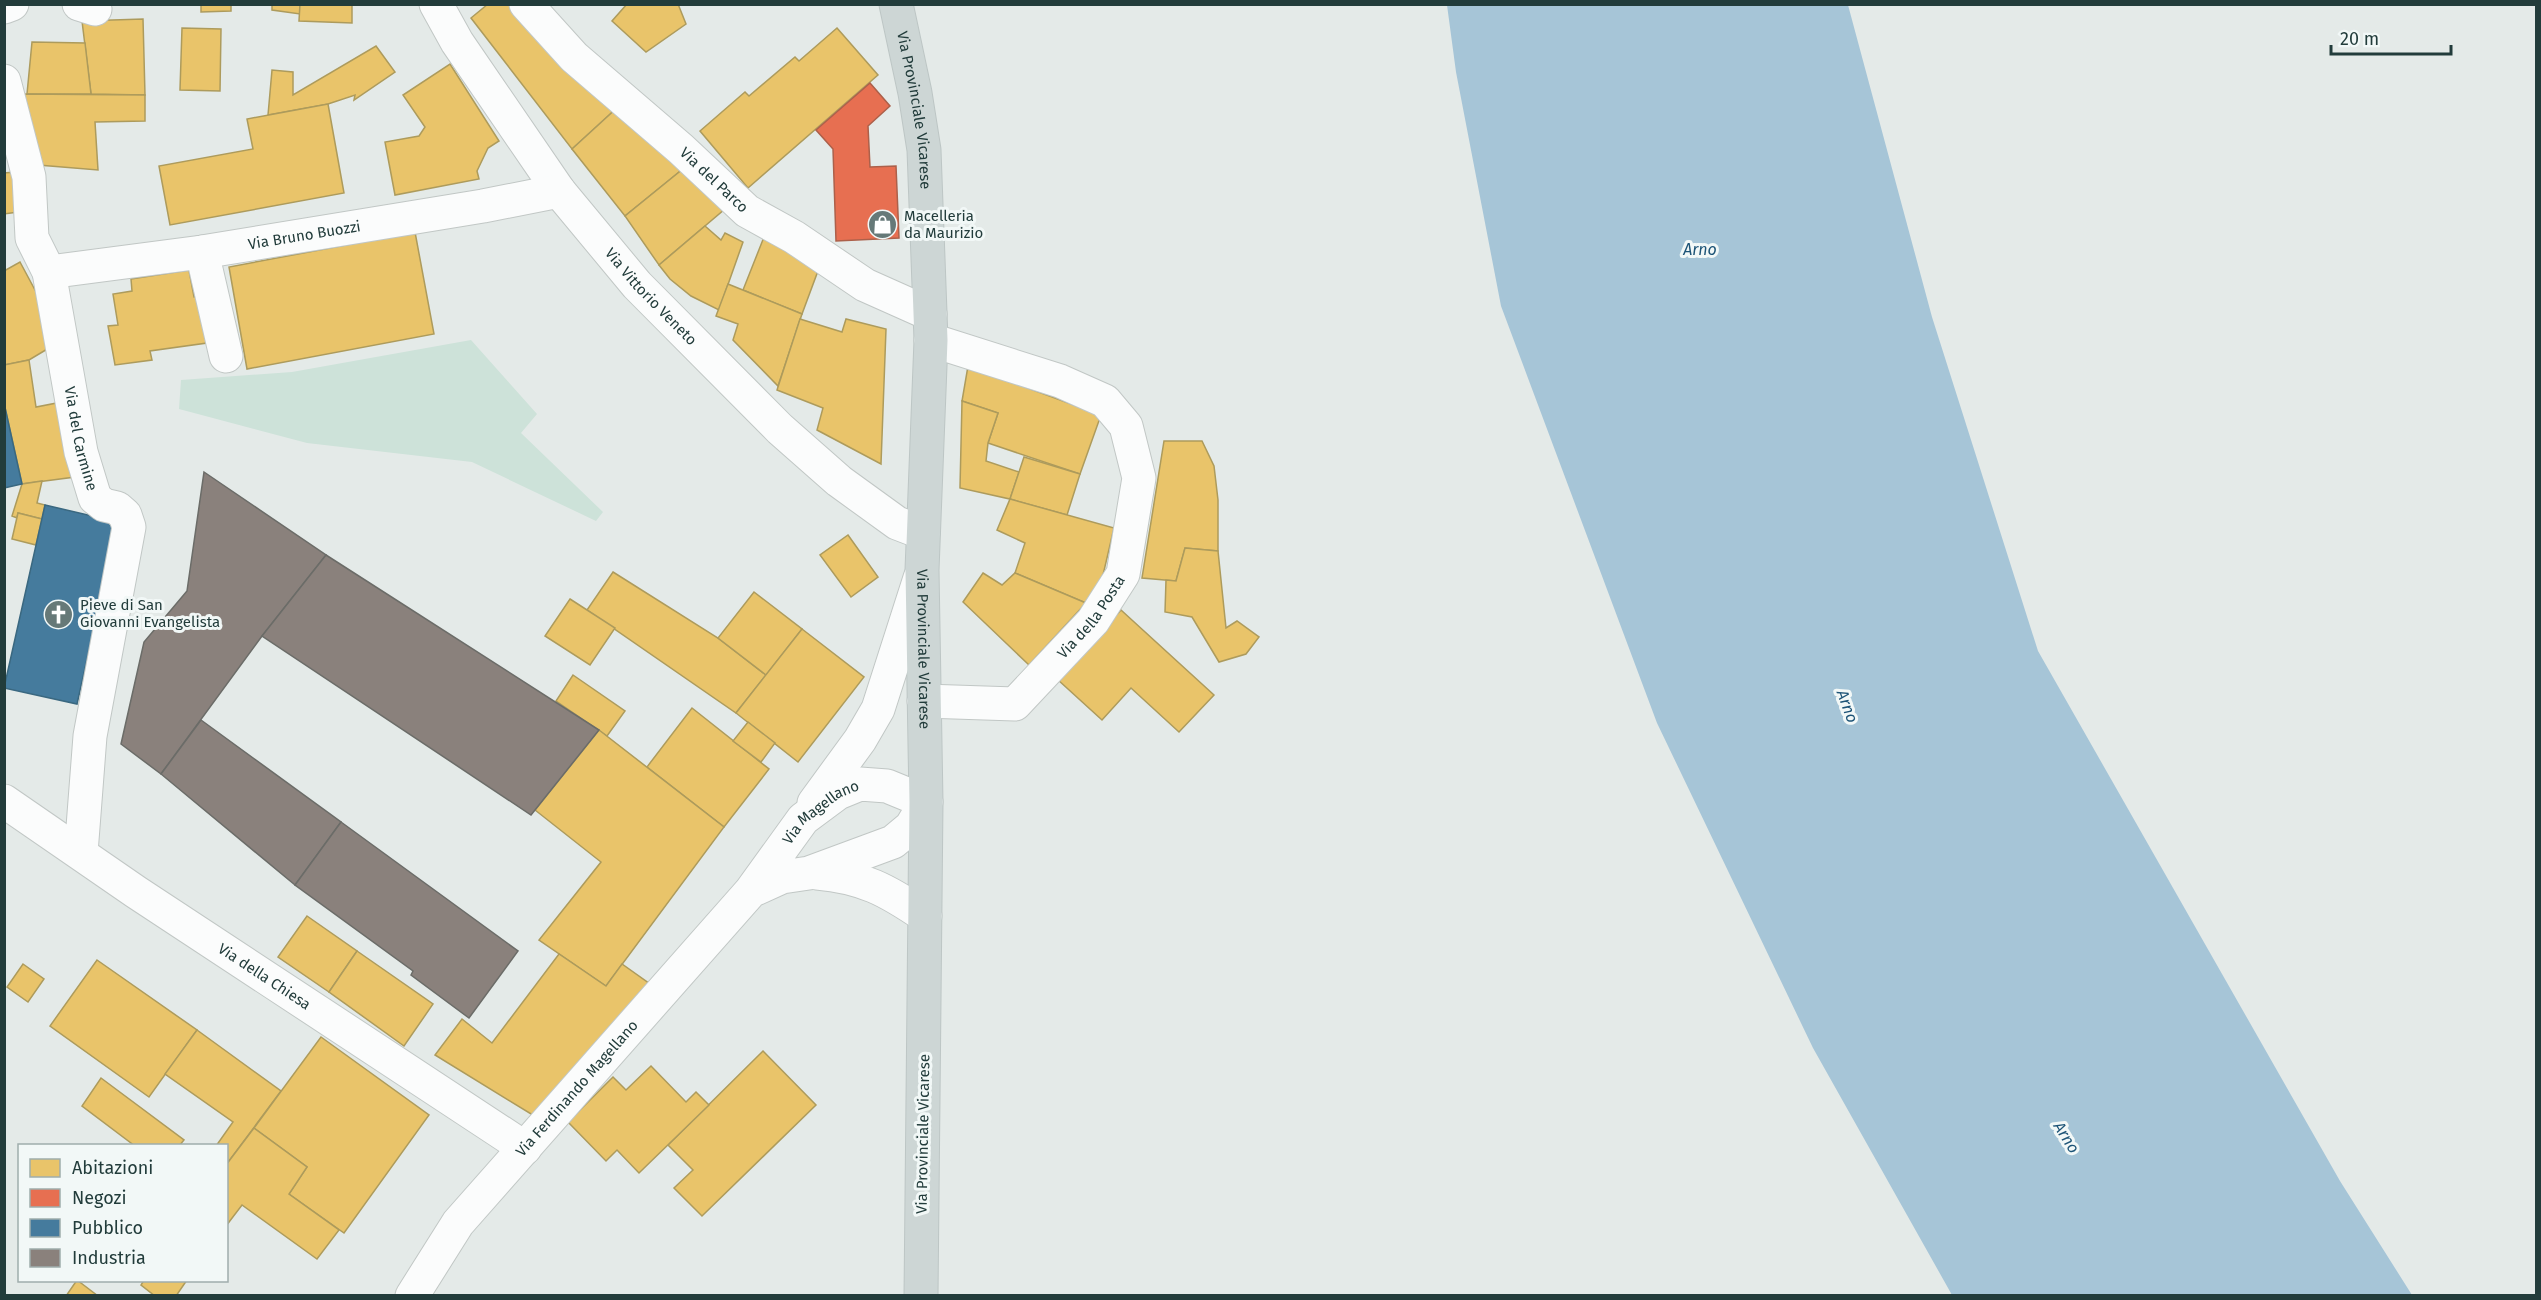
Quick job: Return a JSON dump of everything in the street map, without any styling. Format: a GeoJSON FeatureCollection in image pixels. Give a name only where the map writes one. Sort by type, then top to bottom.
{"type":"FeatureCollection","features":[{"type":"Feature","properties":{"kind":"main road","name":"Via Provinciale Vicarese"},"geometry":{"type":"LineString","coordinates":[[896,4],[915,93],[924,150],[931,327],[922,570],[926,802],[921,1296]]}},
{"type":"Feature","properties":{"kind":"street"},"geometry":{"type":"LineString","coordinates":[[4,7],[12,4]]}},
{"type":"Feature","properties":{"kind":"street","name":"Via del Parco"},"geometry":{"type":"LineString","coordinates":[[526,4],[574,57],[681,149],[747,211],[794,237],[931,327]]}},
{"type":"Feature","properties":{"kind":"street","name":"Via Vittorio Veneto"},"geometry":{"type":"LineString","coordinates":[[443,7],[457,42],[559,191],[637,285],[780,429],[871,506],[897,523],[923,532]]}},
{"type":"Feature","properties":{"kind":"street","name":"Via del Carmine"},"geometry":{"type":"LineString","coordinates":[[4,81],[29,177],[32,238],[49,272],[81,452],[95,498],[104,505],[117,508],[125,515],[129,527],[90,736],[81,853]]}},
{"type":"Feature","properties":{"kind":"street","name":"Via Bruno Buozzi"},"geometry":{"type":"LineString","coordinates":[[49,272],[202,252],[483,206],[559,191]]}},
{"type":"Feature","properties":{"kind":"street"},"geometry":{"type":"LineString","coordinates":[[202,252],[226,356]]}},
{"type":"Feature","properties":{"kind":"street","name":"Via della Posta"},"geometry":{"type":"LineString","coordinates":[[924,701],[1015,704],[1093,621],[1123,573],[1139,478],[1126,426],[1105,401],[931,327]]}},
{"type":"Feature","properties":{"kind":"street"},"geometry":{"type":"LineString","coordinates":[[803,819],[860,740],[878,709],[922,570]]}},
{"type":"Feature","properties":{"kind":"street","name":"Via Magellano"},"geometry":{"type":"LineString","coordinates":[[751,891],[803,819],[838,793],[860,784],[881,784],[926,802]]}},
{"type":"Feature","properties":{"kind":"street","name":"Via della Chiesa"},"geometry":{"type":"LineString","coordinates":[[4,801],[136,892],[525,1148]]}},
{"type":"Feature","properties":{"kind":"street"},"geometry":{"type":"LineString","coordinates":[[751,891],[782,877],[809,873],[893,842],[911,827],[926,802]]}},
{"type":"Feature","properties":{"kind":"street"},"geometry":{"type":"LineString","coordinates":[[809,873],[836,875],[876,885],[925,916]]}},
{"type":"Feature","properties":{"kind":"street","name":"Via Ferdinando Magellano"},"geometry":{"type":"LineString","coordinates":[[412,1296],[458,1223],[751,891]]}},
{"type":"Feature","properties":{"kind":"green space"},"geometry":{"type":"Polygon","coordinates":[[[471,340],[537,414],[521,433],[603,512],[596,521],[472,462],[307,443],[179,409],[181,380],[292,372],[471,340]]]}},
{"type":"Feature","properties":{"kind":"water","name":"Arno"},"geometry":{"type":"Polygon","coordinates":[[[1447,5],[1848,5],[1932,317],[2038,651],[2340,1181],[2412,1295],[1952,1295],[1813,1048],[1657,723],[1501,306],[1456,72],[1447,5]]]}},
{"type":"Feature","properties":{"kind":"building: Abitazioni"},"geometry":{"type":"Polygon","coordinates":[[[201,4],[231,4],[231,11],[201,12],[201,4]]]}},
{"type":"Feature","properties":{"kind":"building: Abitazioni"},"geometry":{"type":"Polygon","coordinates":[[[272,4],[300,4],[300,14],[272,10],[272,4]]]}},
{"type":"Feature","properties":{"kind":"building: Abitazioni"},"geometry":{"type":"Polygon","coordinates":[[[300,4],[352,4],[352,23],[299,21],[300,4]]]}},
{"type":"Feature","properties":{"kind":"building: Abitazioni"},"geometry":{"type":"Polygon","coordinates":[[[488,4],[514,4],[619,106],[572,149],[471,18],[488,4]]]}},
{"type":"Feature","properties":{"kind":"building: Abitazioni"},"geometry":{"type":"Polygon","coordinates":[[[627,4],[678,4],[686,24],[646,52],[612,21],[627,4]]]}},
{"type":"Feature","properties":{"kind":"building: Abitazioni"},"geometry":{"type":"Polygon","coordinates":[[[143,19],[145,95],[91,94],[82,21],[143,19]]]}},
{"type":"Feature","properties":{"kind":"building: Abitazioni"},"geometry":{"type":"Polygon","coordinates":[[[182,28],[221,29],[220,91],[180,90],[182,28]]]}},
{"type":"Feature","properties":{"kind":"building: Abitazioni"},"geometry":{"type":"Polygon","coordinates":[[[837,28],[878,75],[748,188],[700,131],[745,92],[749,96],[795,57],[799,61],[837,28]]]}},
{"type":"Feature","properties":{"kind":"building: Abitazioni"},"geometry":{"type":"Polygon","coordinates":[[[32,42],[85,43],[91,94],[27,94],[32,42]]]}},
{"type":"Feature","properties":{"kind":"building: Abitazioni"},"geometry":{"type":"Polygon","coordinates":[[[376,46],[395,72],[354,100],[355,95],[328,104],[268,115],[272,70],[293,72],[293,95],[376,46]]]}},
{"type":"Feature","properties":{"kind":"building: Abitazioni"},"geometry":{"type":"Polygon","coordinates":[[[450,64],[499,141],[488,148],[477,171],[479,179],[395,195],[385,142],[419,136],[425,127],[403,95],[450,64]]]}},
{"type":"Feature","properties":{"kind":"building: Abitazioni"},"geometry":{"type":"Polygon","coordinates":[[[19,94],[145,95],[145,121],[95,122],[98,170],[38,165],[19,94]]]}},
{"type":"Feature","properties":{"kind":"building: Abitazioni"},"geometry":{"type":"Polygon","coordinates":[[[328,104],[344,193],[170,225],[159,166],[253,149],[247,119],[328,104]]]}},
{"type":"Feature","properties":{"kind":"building: Abitazioni"},"geometry":{"type":"Polygon","coordinates":[[[619,106],[689,164],[625,216],[572,149],[619,106]]]}},
{"type":"Feature","properties":{"kind":"building: Abitazioni"},"geometry":{"type":"Polygon","coordinates":[[[689,164],[732,203],[659,265],[625,216],[689,164]]]}},
{"type":"Feature","properties":{"kind":"building: Abitazioni"},"geometry":{"type":"Polygon","coordinates":[[[15,172],[18,212],[4,214],[4,173],[15,172]]]}},
{"type":"Feature","properties":{"kind":"building: Abitazioni"},"geometry":{"type":"Polygon","coordinates":[[[705,226],[721,240],[725,233],[743,242],[719,310],[691,296],[670,279],[659,265],[705,226]]]}},
{"type":"Feature","properties":{"kind":"building: Abitazioni"},"geometry":{"type":"Polygon","coordinates":[[[415,232],[434,334],[247,369],[229,267],[415,232]]]}},
{"type":"Feature","properties":{"kind":"building: Abitazioni"},"geometry":{"type":"Polygon","coordinates":[[[766,232],[822,260],[802,314],[743,290],[766,232]]]}},
{"type":"Feature","properties":{"kind":"building: Abitazioni"},"geometry":{"type":"Polygon","coordinates":[[[20,262],[50,318],[54,345],[29,360],[4,365],[4,271],[20,262]]]}},
{"type":"Feature","properties":{"kind":"building: Abitazioni"},"geometry":{"type":"Polygon","coordinates":[[[189,270],[194,297],[207,295],[214,342],[150,351],[152,360],[115,365],[108,326],[118,325],[113,294],[132,291],[131,279],[189,270]]]}},
{"type":"Feature","properties":{"kind":"building: Abitazioni"},"geometry":{"type":"Polygon","coordinates":[[[728,284],[802,314],[778,386],[733,340],[738,324],[716,316],[728,284]]]}},
{"type":"Feature","properties":{"kind":"building: Abitazioni"},"geometry":{"type":"Polygon","coordinates":[[[800,319],[842,332],[846,319],[886,329],[881,464],[817,430],[823,408],[777,390],[800,319]]]}},
{"type":"Feature","properties":{"kind":"building: Abitazioni"},"geometry":{"type":"Polygon","coordinates":[[[29,360],[36,407],[62,402],[75,477],[22,484],[4,403],[4,365],[29,360]]]}},
{"type":"Feature","properties":{"kind":"building: Abitazioni"},"geometry":{"type":"Polygon","coordinates":[[[968,366],[1101,415],[1080,474],[988,443],[998,413],[962,401],[968,366]]]}},
{"type":"Feature","properties":{"kind":"building: Abitazioni"},"geometry":{"type":"Polygon","coordinates":[[[962,401],[998,413],[988,443],[986,461],[1019,472],[1010,499],[960,488],[962,401]]]}},
{"type":"Feature","properties":{"kind":"building: Abitazioni"},"geometry":{"type":"Polygon","coordinates":[[[1164,441],[1202,441],[1214,466],[1218,500],[1218,551],[1185,548],[1176,581],[1142,578],[1164,441]]]}},
{"type":"Feature","properties":{"kind":"building: Abitazioni"},"geometry":{"type":"Polygon","coordinates":[[[1024,457],[1080,474],[1067,515],[1010,499],[1024,457]]]}},
{"type":"Feature","properties":{"kind":"building: Abitazioni"},"geometry":{"type":"Polygon","coordinates":[[[42,481],[37,503],[45,505],[42,519],[18,513],[17,518],[12,516],[22,484],[42,481]]]}},
{"type":"Feature","properties":{"kind":"building: Abitazioni"},"geometry":{"type":"Polygon","coordinates":[[[1010,499],[1114,528],[1103,575],[1086,603],[1015,573],[1025,543],[997,530],[1010,499]]]}},
{"type":"Feature","properties":{"kind":"building: Abitazioni"},"geometry":{"type":"Polygon","coordinates":[[[18,513],[42,519],[36,545],[12,539],[18,513]]]}},
{"type":"Feature","properties":{"kind":"building: Abitazioni"},"geometry":{"type":"Polygon","coordinates":[[[848,535],[878,577],[851,597],[820,555],[848,535]]]}},
{"type":"Feature","properties":{"kind":"building: Abitazioni"},"geometry":{"type":"Polygon","coordinates":[[[1185,548],[1218,551],[1226,628],[1237,621],[1259,637],[1246,654],[1219,662],[1192,617],[1165,612],[1166,580],[1176,581],[1185,548]]]}},
{"type":"Feature","properties":{"kind":"building: Abitazioni"},"geometry":{"type":"Polygon","coordinates":[[[613,572],[718,638],[766,675],[736,713],[587,610],[613,572]]]}},
{"type":"Feature","properties":{"kind":"building: Abitazioni"},"geometry":{"type":"Polygon","coordinates":[[[983,573],[1002,585],[1015,573],[1086,603],[1029,665],[963,602],[983,573]]]}},
{"type":"Feature","properties":{"kind":"building: Abitazioni"},"geometry":{"type":"Polygon","coordinates":[[[754,592],[802,629],[766,675],[718,638],[754,592]]]}},
{"type":"Feature","properties":{"kind":"building: Abitazioni"},"geometry":{"type":"Polygon","coordinates":[[[570,599],[615,628],[590,665],[545,636],[570,599]]]}},
{"type":"Feature","properties":{"kind":"building: Abitazioni"},"geometry":{"type":"Polygon","coordinates":[[[1121,610],[1214,695],[1179,732],[1131,688],[1102,720],[1057,679],[1121,610]]]}},
{"type":"Feature","properties":{"kind":"building: Abitazioni"},"geometry":{"type":"Polygon","coordinates":[[[802,629],[864,677],[798,762],[736,713],[802,629]]]}},
{"type":"Feature","properties":{"kind":"building: Abitazioni"},"geometry":{"type":"Polygon","coordinates":[[[573,675],[625,711],[607,736],[556,701],[573,675]]]}},
{"type":"Feature","properties":{"kind":"building: Abitazioni"},"geometry":{"type":"Polygon","coordinates":[[[692,708],[769,769],[724,827],[647,767],[692,708]]]}},
{"type":"Feature","properties":{"kind":"building: Abitazioni"},"geometry":{"type":"Polygon","coordinates":[[[748,722],[775,743],[761,762],[733,741],[748,722]]]}},
{"type":"Feature","properties":{"kind":"building: Abitazioni"},"geometry":{"type":"Polygon","coordinates":[[[599,730],[724,827],[606,986],[539,940],[601,862],[535,810],[599,730]]]}},
{"type":"Feature","properties":{"kind":"building: Abitazioni"},"geometry":{"type":"Polygon","coordinates":[[[307,916],[357,951],[329,992],[278,957],[307,916]]]}},
{"type":"Feature","properties":{"kind":"building: Abitazioni"},"geometry":{"type":"Polygon","coordinates":[[[357,951],[433,1004],[404,1046],[329,992],[357,951]]]}},
{"type":"Feature","properties":{"kind":"building: Abitazioni"},"geometry":{"type":"Polygon","coordinates":[[[559,954],[606,986],[622,964],[650,984],[536,1117],[435,1055],[462,1019],[492,1043],[559,954]]]}},
{"type":"Feature","properties":{"kind":"building: Abitazioni"},"geometry":{"type":"Polygon","coordinates":[[[97,960],[197,1030],[149,1097],[50,1026],[97,960]]]}},
{"type":"Feature","properties":{"kind":"building: Abitazioni"},"geometry":{"type":"Polygon","coordinates":[[[23,964],[44,979],[28,1002],[7,987],[23,964]]]}},
{"type":"Feature","properties":{"kind":"building: Abitazioni"},"geometry":{"type":"Polygon","coordinates":[[[197,1030],[281,1091],[228,1162],[228,1144],[217,1144],[233,1122],[165,1074],[197,1030]]]}},
{"type":"Feature","properties":{"kind":"building: Abitazioni"},"geometry":{"type":"Polygon","coordinates":[[[321,1037],[429,1115],[344,1233],[289,1194],[307,1167],[254,1128],[321,1037]]]}},
{"type":"Feature","properties":{"kind":"building: Abitazioni"},"geometry":{"type":"Polygon","coordinates":[[[763,1051],[816,1105],[702,1216],[674,1188],[693,1170],[668,1145],[763,1051]]]}},
{"type":"Feature","properties":{"kind":"building: Abitazioni"},"geometry":{"type":"Polygon","coordinates":[[[651,1066],[686,1102],[696,1092],[709,1105],[639,1173],[617,1150],[606,1161],[568,1122],[613,1077],[626,1090],[651,1066]]]}},
{"type":"Feature","properties":{"kind":"building: Abitazioni"},"geometry":{"type":"Polygon","coordinates":[[[101,1078],[184,1140],[181,1144],[132,1144],[82,1106],[101,1078]]]}},
{"type":"Feature","properties":{"kind":"building: Abitazioni"},"geometry":{"type":"Polygon","coordinates":[[[254,1128],[307,1167],[289,1194],[339,1230],[317,1259],[242,1205],[228,1223],[228,1162],[254,1128]]]}},
{"type":"Feature","properties":{"kind":"building: Abitazioni"},"geometry":{"type":"Polygon","coordinates":[[[76,1282],[80,1282],[98,1296],[66,1296],[76,1282]]]}},
{"type":"Feature","properties":{"kind":"building: Abitazioni"},"geometry":{"type":"Polygon","coordinates":[[[143,1282],[186,1282],[176,1296],[155,1296],[141,1285],[143,1282]]]}},
{"type":"Feature","properties":{"kind":"building: Negozi"},"geometry":{"type":"Polygon","coordinates":[[[870,83],[890,106],[868,126],[870,167],[896,166],[899,238],[836,241],[833,149],[816,130],[870,83]]]}},
{"type":"Feature","properties":{"kind":"building: Pubblico"},"geometry":{"type":"Polygon","coordinates":[[[4,403],[22,484],[4,488],[4,403]]]}},
{"type":"Feature","properties":{"kind":"building: Pubblico","name":"Pieve di San Giovanni Evangelista"},"geometry":{"type":"Polygon","coordinates":[[[45,505],[118,522],[77,704],[4,688],[45,505]]]}},
{"type":"Feature","properties":{"kind":"building: Industria"},"geometry":{"type":"Polygon","coordinates":[[[204,472],[326,555],[262,636],[161,774],[121,744],[144,642],[187,591],[204,472]]]}},
{"type":"Feature","properties":{"kind":"building: Industria"},"geometry":{"type":"Polygon","coordinates":[[[326,555],[599,730],[531,815],[262,636],[326,555]]]}},
{"type":"Feature","properties":{"kind":"building: Industria"},"geometry":{"type":"Polygon","coordinates":[[[201,720],[341,822],[295,885],[161,774],[201,720]]]}},
{"type":"Feature","properties":{"kind":"building: Industria"},"geometry":{"type":"Polygon","coordinates":[[[341,822],[518,951],[469,1018],[411,975],[413,971],[295,885],[341,822]]]}},
{"type":"Feature","properties":{"kind":"place","name":"Macelleria da Maurizio"},"geometry":{"type":"Point","coordinates":[883,225]}},
{"type":"Feature","properties":{"kind":"place","name":"Pieve di San Giovanni Evangelista"},"geometry":{"type":"Point","coordinates":[59,614]}}]}
